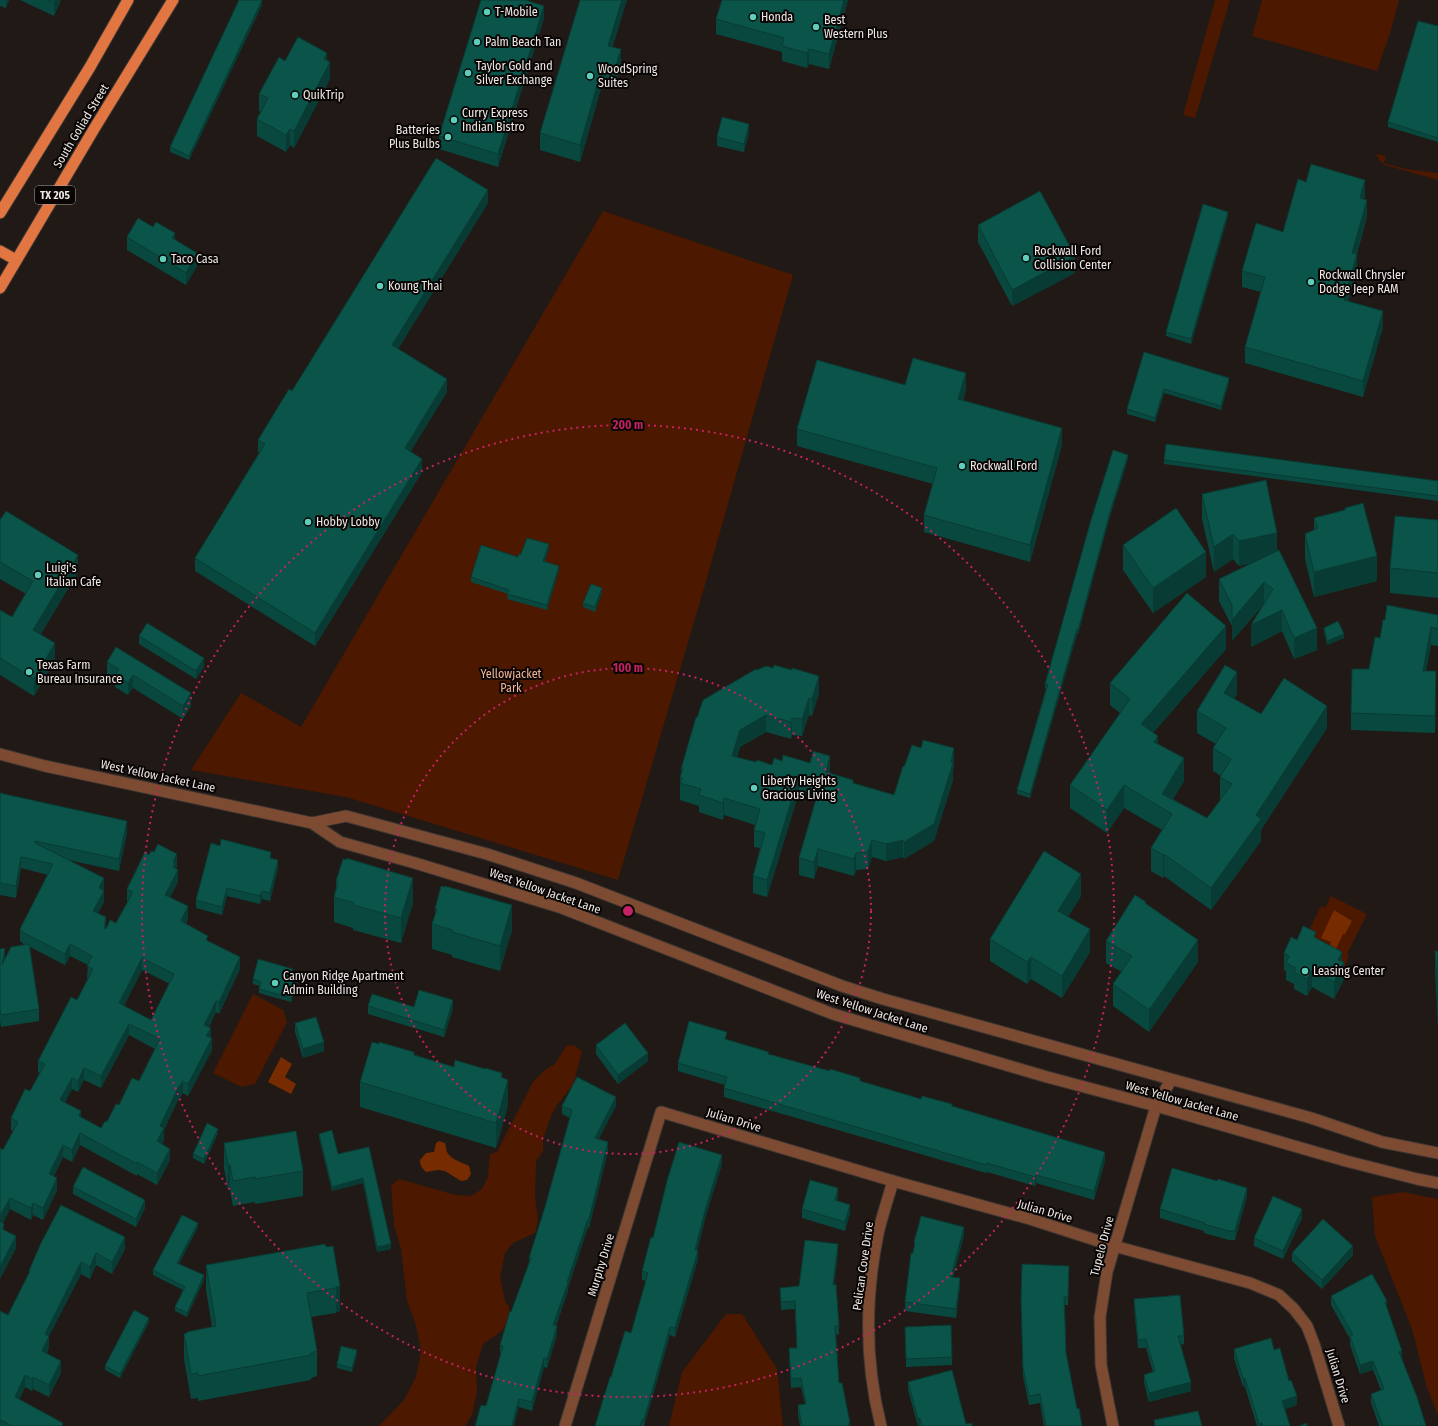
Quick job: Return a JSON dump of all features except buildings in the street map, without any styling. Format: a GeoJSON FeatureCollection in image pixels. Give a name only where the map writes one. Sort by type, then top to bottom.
{"type":"FeatureCollection","features":[{"type":"Feature","properties":{"kind":"main road","name":"South Goliad Street"},"geometry":{"type":"LineString","coordinates":[[0,213],[90,67],[128,0]]}},
{"type":"Feature","properties":{"kind":"main road","name":"South Goliad Street"},"geometry":{"type":"LineString","coordinates":[[0,288],[98,122],[173,0]]}},
{"type":"Feature","properties":{"kind":"main road"},"geometry":{"type":"LineString","coordinates":[[0,251],[16,260]]}},
{"type":"Feature","properties":{"kind":"street","name":"West Yellow Jacket Lane"},"geometry":{"type":"LineString","coordinates":[[0,754],[45,766],[312,823],[340,842],[415,863],[558,907],[833,1014],[1047,1077],[1156,1106],[1346,1161],[1438,1183]]}},
{"type":"Feature","properties":{"kind":"street","name":"West Yellow Jacket Lane"},"geometry":{"type":"LineString","coordinates":[[312,823],[346,816],[487,854],[576,883],[842,986],[883,999],[1312,1118],[1382,1142],[1438,1153]]}},
{"type":"Feature","properties":{"kind":"street","name":"Tupelo Drive"},"geometry":{"type":"LineString","coordinates":[[1113,1426],[1101,1366],[1100,1317],[1107,1272],[1156,1106],[1171,1080]]}},
{"type":"Feature","properties":{"kind":"street","name":"Julian Drive"},"geometry":{"type":"LineString","coordinates":[[661,1112],[893,1181],[1030,1219],[1114,1246],[1250,1282],[1279,1295],[1294,1309],[1307,1326],[1340,1426]]}},
{"type":"Feature","properties":{"kind":"street","name":"Murphy Drive"},"geometry":{"type":"LineString","coordinates":[[565,1426],[661,1112]]}},
{"type":"Feature","properties":{"kind":"street","name":"Pelican Cove Drive"},"geometry":{"type":"LineString","coordinates":[[881,1426],[875,1402],[869,1351],[869,1299],[878,1234],[893,1181]]}},
{"type":"Feature","properties":{"kind":"green space"},"geometry":{"type":"Polygon","coordinates":[[[1215,0],[1230,0],[1195,118],[1183,115],[1215,0]]]}},
{"type":"Feature","properties":{"kind":"green space"},"geometry":{"type":"Polygon","coordinates":[[[1262,0],[1399,0],[1391,30],[1377,71],[1252,36],[1262,0]]]}},
{"type":"Feature","properties":{"kind":"green space"},"geometry":{"type":"Polygon","coordinates":[[[1376,154],[1386,156],[1384,163],[1406,169],[1438,173],[1438,180],[1385,165],[1380,161],[1376,154]]]}},
{"type":"Feature","properties":{"kind":"green space","name":"Yellowjacket Park"},"geometry":{"type":"Polygon","coordinates":[[[603,211],[793,275],[704,588],[618,880],[346,797],[191,770],[241,693],[301,727],[603,211]]]}},
{"type":"Feature","properties":{"kind":"green space"},"geometry":{"type":"Polygon","coordinates":[[[1331,896],[1367,914],[1347,954],[1349,956],[1343,970],[1303,943],[1321,906],[1325,908],[1331,896]]]}},
{"type":"Feature","properties":{"kind":"green space"},"geometry":{"type":"Polygon","coordinates":[[[253,994],[283,1010],[287,1022],[255,1084],[242,1087],[213,1073],[253,994]]]}},
{"type":"Feature","properties":{"kind":"green space"},"geometry":{"type":"Polygon","coordinates":[[[574,1045],[582,1051],[573,1085],[557,1105],[551,1116],[543,1139],[543,1151],[536,1161],[535,1197],[538,1221],[535,1233],[513,1243],[505,1253],[500,1277],[505,1301],[509,1307],[509,1319],[503,1330],[483,1344],[476,1367],[477,1391],[472,1415],[465,1426],[379,1426],[404,1400],[416,1377],[421,1351],[416,1325],[407,1301],[401,1249],[394,1225],[391,1186],[399,1179],[455,1195],[471,1196],[482,1189],[488,1177],[490,1154],[497,1152],[533,1082],[545,1070],[555,1064],[566,1046],[574,1045]]]}},
{"type":"Feature","properties":{"kind":"green space"},"geometry":{"type":"Polygon","coordinates":[[[1403,1192],[1438,1199],[1438,1415],[1427,1388],[1412,1329],[1375,1236],[1372,1197],[1403,1192]]]}},
{"type":"Feature","properties":{"kind":"green space"},"geometry":{"type":"Polygon","coordinates":[[[726,1314],[742,1314],[777,1369],[783,1426],[669,1426],[682,1372],[726,1314]]]}},
{"type":"Feature","properties":{"kind":"shaded area"},"geometry":{"type":"Polygon","coordinates":[[[1334,910],[1352,921],[1345,934],[1343,934],[1335,951],[1329,948],[1331,942],[1321,938],[1334,910]]]}},
{"type":"Feature","properties":{"kind":"shaded area"},"geometry":{"type":"Polygon","coordinates":[[[281,1057],[292,1064],[285,1077],[296,1084],[291,1094],[268,1082],[281,1057]]]}},
{"type":"Feature","properties":{"kind":"shaded area"},"geometry":{"type":"Polygon","coordinates":[[[439,1141],[445,1143],[447,1152],[451,1157],[469,1166],[471,1174],[467,1180],[461,1181],[445,1171],[438,1170],[426,1172],[422,1168],[420,1160],[426,1153],[434,1152],[436,1143],[439,1141]]]}},
{"type":"Feature","properties":{"kind":"place","name":"T-Mobile"},"geometry":{"type":"Point","coordinates":[487,12]}},
{"type":"Feature","properties":{"kind":"place","name":"Honda"},"geometry":{"type":"Point","coordinates":[753,17]}},
{"type":"Feature","properties":{"kind":"place","name":"Best Western Plus"},"geometry":{"type":"Point","coordinates":[816,27]}},
{"type":"Feature","properties":{"kind":"place","name":"Palm Beach Tan"},"geometry":{"type":"Point","coordinates":[477,42]}},
{"type":"Feature","properties":{"kind":"place","name":"Taylor Gold and Silver Exchange"},"geometry":{"type":"Point","coordinates":[468,73]}},
{"type":"Feature","properties":{"kind":"place","name":"WoodSpring Suites"},"geometry":{"type":"Point","coordinates":[590,76]}},
{"type":"Feature","properties":{"kind":"place","name":"QuikTrip"},"geometry":{"type":"Point","coordinates":[295,95]}},
{"type":"Feature","properties":{"kind":"place","name":"Curry Express Indian Bistro"},"geometry":{"type":"Point","coordinates":[454,120]}},
{"type":"Feature","properties":{"kind":"place","name":"Batteries Plus Bulbs"},"geometry":{"type":"Point","coordinates":[448,137]}},
{"type":"Feature","properties":{"kind":"place","name":"Rockwall Ford Collision Center"},"geometry":{"type":"Point","coordinates":[1026,258]}},
{"type":"Feature","properties":{"kind":"place","name":"Taco Casa"},"geometry":{"type":"Point","coordinates":[163,259]}},
{"type":"Feature","properties":{"kind":"place","name":"Rockwall Chrysler Dodge Jeep RAM"},"geometry":{"type":"Point","coordinates":[1311,282]}},
{"type":"Feature","properties":{"kind":"place","name":"Koung Thai"},"geometry":{"type":"Point","coordinates":[380,286]}},
{"type":"Feature","properties":{"kind":"place","name":"Rockwall Ford"},"geometry":{"type":"Point","coordinates":[962,466]}},
{"type":"Feature","properties":{"kind":"place","name":"Hobby Lobby"},"geometry":{"type":"Point","coordinates":[308,522]}},
{"type":"Feature","properties":{"kind":"place","name":"Luigi's Italian Cafe"},"geometry":{"type":"Point","coordinates":[38,575]}},
{"type":"Feature","properties":{"kind":"place","name":"Texas Farm Bureau Insurance"},"geometry":{"type":"Point","coordinates":[29,672]}},
{"type":"Feature","properties":{"kind":"place","name":"Liberty Heights Gracious Living"},"geometry":{"type":"Point","coordinates":[754,788]}},
{"type":"Feature","properties":{"kind":"place","name":"Leasing Center"},"geometry":{"type":"Point","coordinates":[1305,971]}},
{"type":"Feature","properties":{"kind":"place","name":"Canyon Ridge Apartment Admin Building"},"geometry":{"type":"Point","coordinates":[275,983]}}]}
